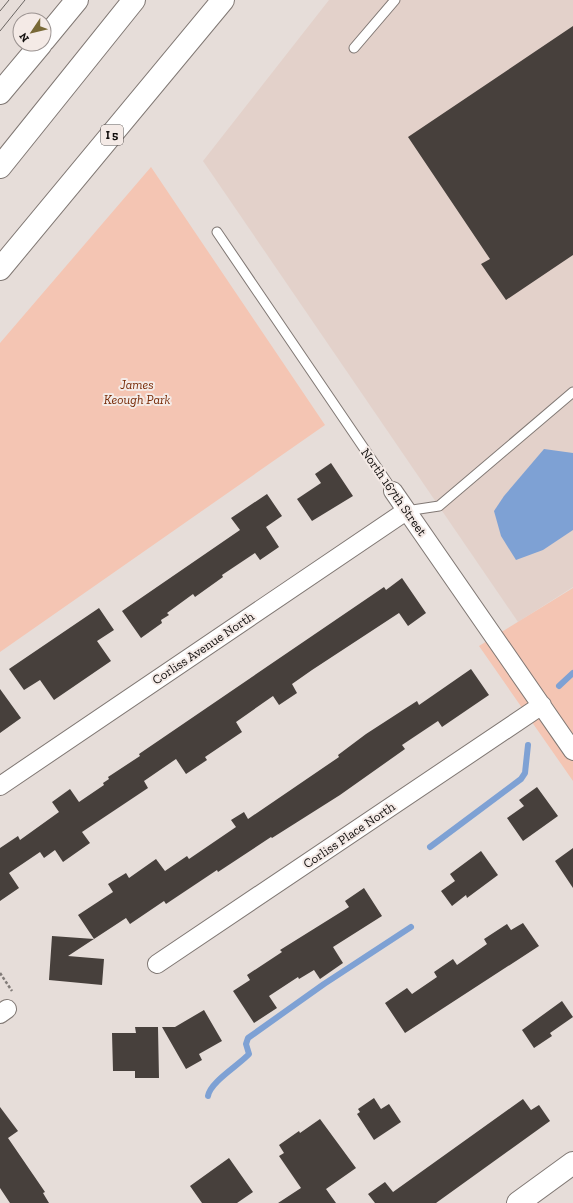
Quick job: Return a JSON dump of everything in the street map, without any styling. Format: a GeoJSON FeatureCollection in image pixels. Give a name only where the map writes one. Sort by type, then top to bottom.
{"type":"FeatureCollection","features":[{"type":"Feature","properties":{"kind":"main road"},"geometry":{"type":"LineString","coordinates":[[52,30],[77,0]]}},
{"type":"Feature","properties":{"kind":"main road"},"geometry":{"type":"LineString","coordinates":[[0,167],[134,0]]}},
{"type":"Feature","properties":{"kind":"main road","name":"I 5"},"geometry":{"type":"LineString","coordinates":[[0,269],[223,0]]}},
{"type":"Feature","properties":{"kind":"main road"},"geometry":{"type":"LineString","coordinates":[[0,94],[34,52]]}},
{"type":"Feature","properties":{"kind":"main road"},"geometry":{"type":"LineString","coordinates":[[518,1203],[573,1163]]}},
{"type":"Feature","properties":{"kind":"street","name":"North 167th Street"},"geometry":{"type":"LineString","coordinates":[[392,491],[573,751]]}},
{"type":"Feature","properties":{"kind":"street","name":"Corliss Avenue North"},"geometry":{"type":"LineString","coordinates":[[0,786],[406,511]]}},
{"type":"Feature","properties":{"kind":"street","name":"Corliss Place North"},"geometry":{"type":"LineString","coordinates":[[156,964],[542,706]]}},
{"type":"Feature","properties":{"kind":"lane"},"geometry":{"type":"LineString","coordinates":[[354,48],[395,0]]}},
{"type":"Feature","properties":{"kind":"lane","name":"North 167th Street"},"geometry":{"type":"LineString","coordinates":[[217,232],[392,491]]}},
{"type":"Feature","properties":{"kind":"lane"},"geometry":{"type":"LineString","coordinates":[[406,511],[439,506],[573,392]]}},
{"type":"Feature","properties":{"kind":"shaded area"},"geometry":{"type":"Polygon","coordinates":[[[329,0],[573,0],[573,587],[518,622],[203,161],[329,0]]]}},
{"type":"Feature","properties":{"kind":"green space","name":"James Keough Park"},"geometry":{"type":"Polygon","coordinates":[[[151,167],[325,425],[0,652],[0,343],[151,167]]]}},
{"type":"Feature","properties":{"kind":"green space"},"geometry":{"type":"Polygon","coordinates":[[[573,588],[573,781],[479,646],[573,588]]]}},
{"type":"Feature","properties":{"kind":"water"},"geometry":{"type":"Polygon","coordinates":[[[544,449],[573,453],[573,530],[543,550],[516,560],[501,536],[494,511],[504,496],[544,449]]]}},
{"type":"Feature","properties":{"kind":"building"},"geometry":{"type":"Polygon","coordinates":[[[573,26],[573,255],[506,300],[481,264],[490,259],[408,137],[573,26]]]}},
{"type":"Feature","properties":{"kind":"building"},"geometry":{"type":"Polygon","coordinates":[[[331,463],[353,496],[312,521],[297,499],[321,483],[315,474],[331,463]]]}},
{"type":"Feature","properties":{"kind":"building"},"geometry":{"type":"Polygon","coordinates":[[[267,494],[282,516],[266,527],[279,547],[260,560],[255,553],[222,575],[223,577],[195,597],[193,594],[167,613],[169,615],[161,620],[162,623],[141,638],[122,611],[240,530],[231,518],[267,494]]]}},
{"type":"Feature","properties":{"kind":"building"},"geometry":{"type":"Polygon","coordinates":[[[402,578],[426,613],[408,626],[399,613],[292,684],[297,693],[279,705],[273,696],[236,722],[242,732],[205,757],[207,760],[186,774],[176,759],[144,781],[148,788],[82,832],[90,843],[63,862],[55,850],[44,858],[40,852],[9,873],[19,888],[0,901],[0,848],[18,836],[20,840],[59,812],[52,802],[70,789],[79,802],[104,785],[103,783],[109,779],[108,777],[140,756],[139,754],[384,587],[386,590],[402,578]]]}},
{"type":"Feature","properties":{"kind":"building"},"geometry":{"type":"Polygon","coordinates":[[[99,608],[114,630],[97,641],[111,661],[54,700],[40,680],[24,690],[9,669],[99,608]]]}},
{"type":"Feature","properties":{"kind":"building"},"geometry":{"type":"Polygon","coordinates":[[[471,669],[489,695],[442,727],[438,721],[402,745],[405,749],[340,795],[272,838],[271,837],[218,872],[217,870],[166,904],[164,901],[130,924],[126,918],[94,939],[78,915],[113,892],[108,884],[126,873],[129,878],[156,859],[165,871],[187,856],[189,859],[236,827],[231,820],[244,812],[248,819],[339,757],[338,755],[366,734],[417,701],[419,705],[471,669]]]}},
{"type":"Feature","properties":{"kind":"building"},"geometry":{"type":"Polygon","coordinates":[[[0,689],[21,718],[0,733],[0,689]]]}},
{"type":"Feature","properties":{"kind":"building"},"geometry":{"type":"Polygon","coordinates":[[[537,787],[558,816],[523,841],[507,818],[524,806],[519,800],[537,787]]]}},
{"type":"Feature","properties":{"kind":"building"},"geometry":{"type":"Polygon","coordinates":[[[573,848],[573,888],[555,861],[573,848]]]}},
{"type":"Feature","properties":{"kind":"building"},"geometry":{"type":"Polygon","coordinates":[[[481,851],[498,875],[467,898],[466,895],[452,906],[441,891],[455,881],[450,874],[481,851]]]}},
{"type":"Feature","properties":{"kind":"building"},"geometry":{"type":"Polygon","coordinates":[[[364,888],[382,916],[333,947],[343,963],[320,979],[314,970],[299,979],[298,977],[269,996],[277,1008],[254,1023],[233,991],[250,980],[247,975],[282,952],[280,950],[349,907],[345,901],[364,888]]]}},
{"type":"Feature","properties":{"kind":"building"},"geometry":{"type":"Polygon","coordinates":[[[523,923],[539,946],[405,1033],[385,1003],[407,988],[412,994],[437,977],[434,972],[453,959],[457,965],[487,944],[484,939],[507,924],[511,930],[523,923]]]}},
{"type":"Feature","properties":{"kind":"building"},"geometry":{"type":"Polygon","coordinates":[[[52,936],[94,939],[68,956],[104,959],[102,985],[49,980],[52,936]]]}},
{"type":"Feature","properties":{"kind":"building"},"geometry":{"type":"Polygon","coordinates":[[[562,1001],[573,1017],[550,1033],[552,1036],[534,1048],[522,1030],[562,1001]]]}},
{"type":"Feature","properties":{"kind":"building"},"geometry":{"type":"Polygon","coordinates":[[[204,1010],[222,1041],[199,1054],[202,1060],[186,1069],[162,1027],[175,1027],[204,1010]]]}},
{"type":"Feature","properties":{"kind":"building"},"geometry":{"type":"Polygon","coordinates":[[[135,1027],[158,1027],[159,1078],[135,1078],[135,1071],[113,1071],[112,1033],[136,1033],[135,1027]]]}},
{"type":"Feature","properties":{"kind":"building"},"geometry":{"type":"Polygon","coordinates":[[[374,1098],[381,1109],[389,1104],[401,1122],[374,1140],[357,1114],[360,1112],[358,1109],[374,1098]]]}},
{"type":"Feature","properties":{"kind":"building"},"geometry":{"type":"Polygon","coordinates":[[[523,1099],[531,1110],[539,1105],[550,1121],[436,1203],[375,1203],[368,1194],[385,1182],[393,1192],[523,1099]]]}},
{"type":"Feature","properties":{"kind":"building"},"geometry":{"type":"Polygon","coordinates":[[[0,1107],[18,1131],[8,1138],[45,1192],[43,1193],[49,1203],[10,1203],[0,1188],[0,1107]]]}},
{"type":"Feature","properties":{"kind":"building"},"geometry":{"type":"Polygon","coordinates":[[[320,1119],[356,1168],[326,1189],[336,1203],[278,1203],[301,1188],[279,1156],[284,1153],[279,1145],[320,1119]]]}},
{"type":"Feature","properties":{"kind":"building"},"geometry":{"type":"Polygon","coordinates":[[[229,1158],[253,1192],[237,1203],[202,1203],[190,1186],[229,1158]]]}},
{"type":"Feature","properties":{"kind":"waterway"},"geometry":{"type":"LineString","coordinates":[[559,686],[573,673]]}},
{"type":"Feature","properties":{"kind":"waterway"},"geometry":{"type":"LineString","coordinates":[[430,847],[521,779],[525,773],[528,745]]}},
{"type":"Feature","properties":{"kind":"waterway"},"geometry":{"type":"LineString","coordinates":[[208,1096],[219,1079],[249,1054],[246,1044],[248,1038],[324,984],[411,927]]}},
{"type":"Feature","properties":{"kind":"tram line"},"geometry":{"type":"LineString","coordinates":[[0,11],[9,0]]}},
{"type":"Feature","properties":{"kind":"tram line"},"geometry":{"type":"LineString","coordinates":[[0,31],[25,0]]}}]}
